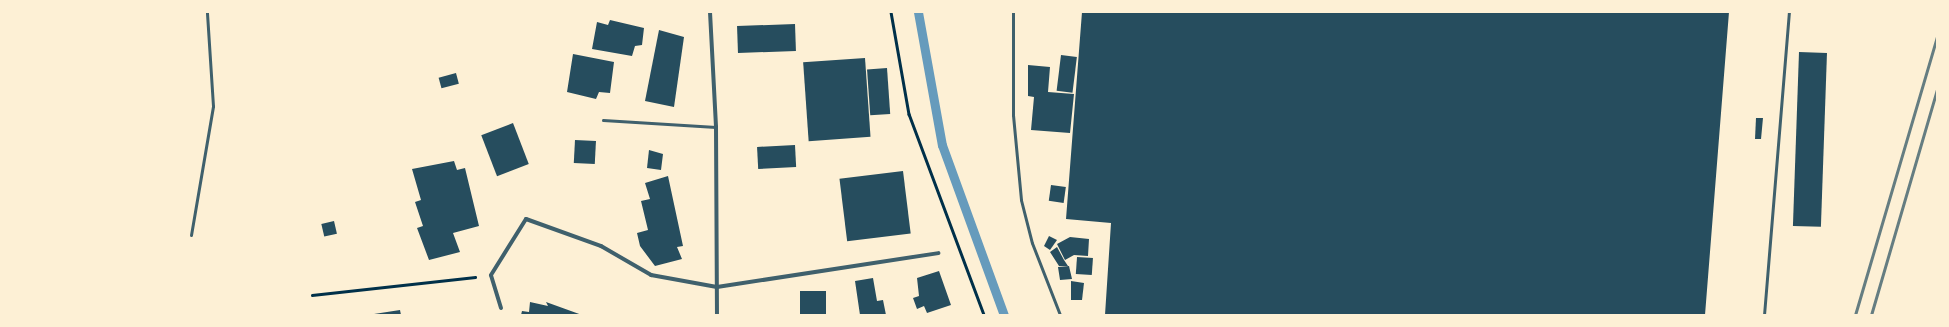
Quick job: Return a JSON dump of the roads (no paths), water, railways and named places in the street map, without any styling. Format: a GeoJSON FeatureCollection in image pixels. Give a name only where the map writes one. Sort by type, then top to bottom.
{"type":"FeatureCollection","features":[{"type":"Feature","properties":{"kind":"street"},"geometry":{"type":"LineString","coordinates":[[710,12],[716,127],[717,315]]}},
{"type":"Feature","properties":{"kind":"street"},"geometry":{"type":"LineString","coordinates":[[502,308],[491,275],[526,219],[601,246],[651,274],[717,287],[938,253]]}},
{"type":"Feature","properties":{"kind":"lane"},"geometry":{"type":"LineString","coordinates":[[191,235],[213,106],[207,12]]}},
{"type":"Feature","properties":{"kind":"lane"},"geometry":{"type":"LineString","coordinates":[[1013,12],[1013,115],[1021,200],[1032,243],[1060,315]]}},
{"type":"Feature","properties":{"kind":"lane"},"geometry":{"type":"LineString","coordinates":[[1764,315],[1788,12]]}},
{"type":"Feature","properties":{"kind":"lane"},"geometry":{"type":"LineString","coordinates":[[603,120],[716,127]]}},
{"type":"Feature","properties":{"kind":"waterway"},"geometry":{"type":"LineString","coordinates":[[918,12],[942,145],[1004,315]]}},
{"type":"Feature","properties":{"kind":"railway"},"geometry":{"type":"LineString","coordinates":[[1855,315],[1937,37]]}},
{"type":"Feature","properties":{"kind":"railway"},"geometry":{"type":"LineString","coordinates":[[1871,315],[1937,89]]}}]}
